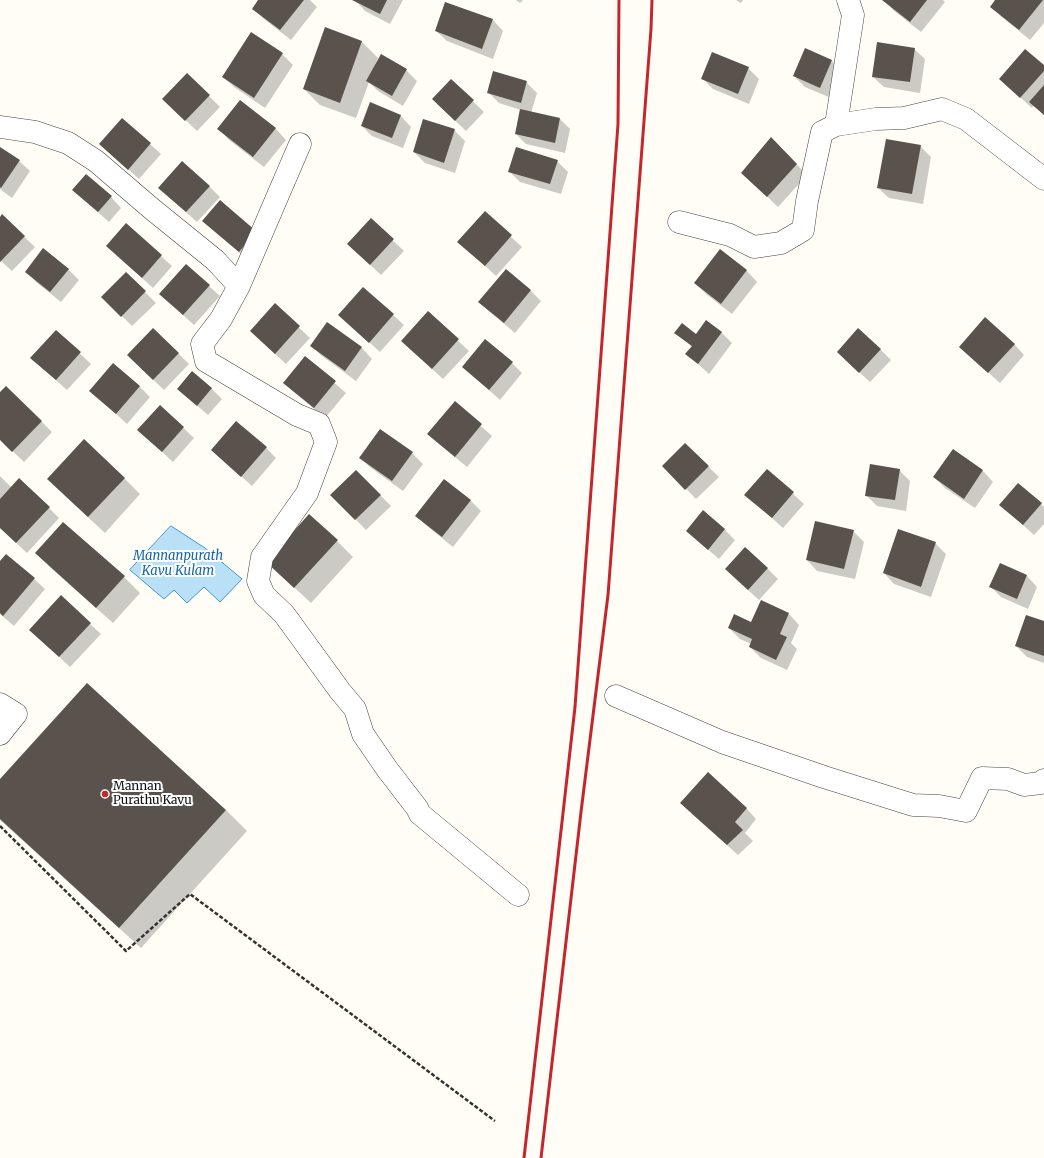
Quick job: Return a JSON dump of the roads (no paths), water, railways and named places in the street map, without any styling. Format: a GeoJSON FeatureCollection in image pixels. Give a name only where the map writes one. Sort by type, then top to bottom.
{"type":"FeatureCollection","features":[{"type":"Feature","properties":{"kind":"street"},"geometry":{"type":"LineString","coordinates":[[836,124],[853,15],[848,0]]}},
{"type":"Feature","properties":{"kind":"street"},"geometry":{"type":"LineString","coordinates":[[679,222],[730,235],[754,247],[781,244],[804,230],[807,201],[822,132],[836,124],[876,119],[904,118],[942,109],[966,119],[1044,179]]}},
{"type":"Feature","properties":{"kind":"street"},"geometry":{"type":"LineString","coordinates":[[0,127],[35,132],[68,143],[96,161],[215,260],[239,286]]}},
{"type":"Feature","properties":{"kind":"street"},"geometry":{"type":"LineString","coordinates":[[300,144],[239,286],[221,319],[202,344],[206,362],[297,415],[319,424],[326,442],[307,493],[262,557],[258,581],[264,595],[284,614],[340,691],[355,709],[363,734],[420,814],[518,895]]}},
{"type":"Feature","properties":{"kind":"street"},"geometry":{"type":"LineString","coordinates":[[616,696],[722,742],[824,777],[913,805],[939,806],[966,811],[982,778],[1008,779],[1024,785],[1041,783],[1044,780]]}},
{"type":"Feature","properties":{"kind":"street"},"geometry":{"type":"LineString","coordinates":[[0,704],[16,714],[0,734]]}},
{"type":"Feature","properties":{"kind":"water","name":"Mannanpurath Kavu Kulam"},"geometry":{"type":"Polygon","coordinates":[[[171,526],[205,548],[242,579],[220,602],[204,587],[187,603],[174,590],[164,599],[130,570],[171,526]]]}},
{"type":"Feature","properties":{"kind":"railway"},"geometry":{"type":"LineString","coordinates":[[524,1158],[575,707],[618,124],[619,0]]}},
{"type":"Feature","properties":{"kind":"railway"},"geometry":{"type":"LineString","coordinates":[[541,1158],[608,595],[652,0]]}},
{"type":"Feature","properties":{"kind":"place","name":"Mannan Purathu Kavu"},"geometry":{"type":"Point","coordinates":[105,794]}}]}
